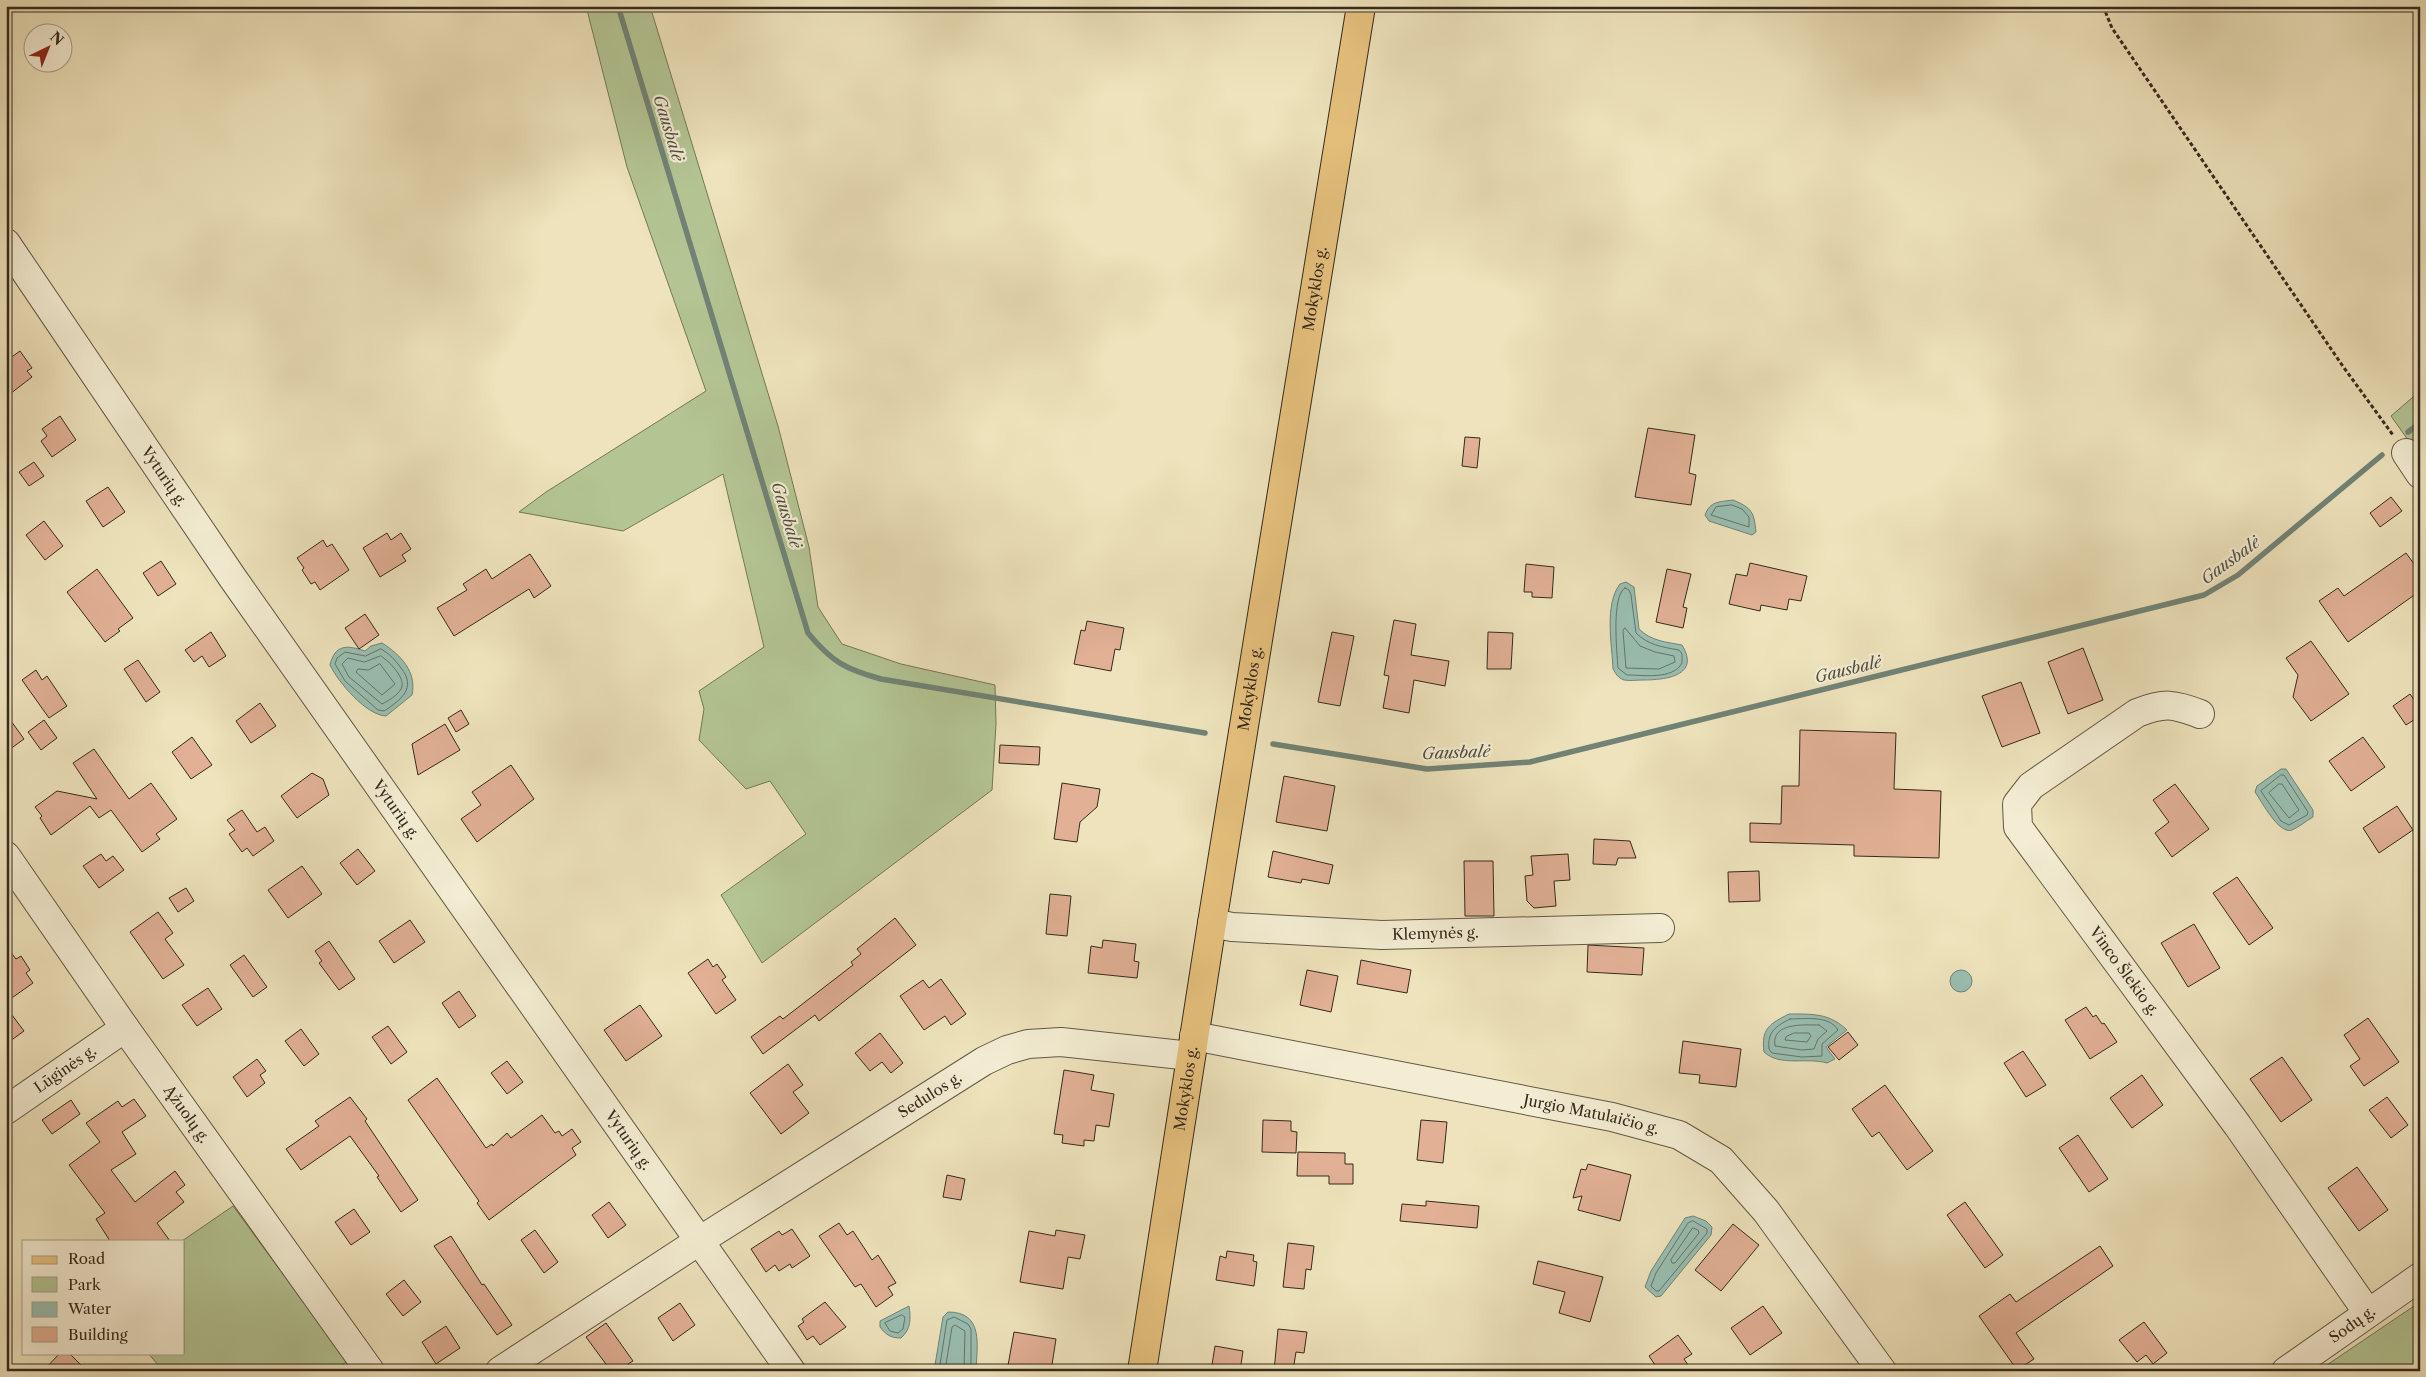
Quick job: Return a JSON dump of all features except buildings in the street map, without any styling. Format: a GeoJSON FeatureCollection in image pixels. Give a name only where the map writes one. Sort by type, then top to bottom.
{"type":"FeatureCollection","features":[{"type":"Feature","properties":{"kind":"main road","name":"Mokyklos g."},"geometry":{"type":"LineString","coordinates":[[1142,1371],[1212,923],[1361,6]]}},
{"type":"Feature","properties":{"kind":"street","name":"Vyturių g."},"geometry":{"type":"LineString","coordinates":[[6,243],[238,585],[791,1371]]}},
{"type":"Feature","properties":{"kind":"street","name":"Vinco Šlekio g."},"geometry":{"type":"LineString","coordinates":[[2200,714],[2172,704],[2154,706],[2137,713],[2031,786],[2017,804],[2018,827],[2238,1126],[2368,1313]]}},
{"type":"Feature","properties":{"kind":"street","name":"Ąžuolų g."},"geometry":{"type":"LineString","coordinates":[[6,856],[125,1028],[370,1371]]}},
{"type":"Feature","properties":{"kind":"street","name":"Klemynės g."},"geometry":{"type":"LineString","coordinates":[[1212,923],[1232,927],[1382,935],[1660,928]]}},
{"type":"Feature","properties":{"kind":"street","name":"Lūginės g."},"geometry":{"type":"LineString","coordinates":[[6,1110],[125,1028]]}},
{"type":"Feature","properties":{"kind":"street","name":"Sedulos g."},"geometry":{"type":"LineString","coordinates":[[500,1371],[699,1241],[984,1061],[1007,1050],[1028,1044],[1060,1042],[1193,1046]]}},
{"type":"Feature","properties":{"kind":"street","name":"Jurgio Matulaičio g."},"geometry":{"type":"LineString","coordinates":[[1193,1046],[1612,1116],[1679,1135],[1721,1160],[1766,1211],[1882,1371]]}},
{"type":"Feature","properties":{"kind":"street","name":"Sodų g."},"geometry":{"type":"LineString","coordinates":[[2286,1371],[2420,1278]]}},
{"type":"Feature","properties":{"kind":"path"},"geometry":{"type":"LineString","coordinates":[[2104,6],[2112,28],[2342,365],[2413,464]]}},
{"type":"Feature","properties":{"kind":"green space"},"geometry":{"type":"Polygon","coordinates":[[[586,6],[650,6],[778,426],[809,547],[818,607],[842,644],[901,664],[995,685],[996,724],[992,790],[762,963],[721,895],[806,834],[770,781],[746,789],[699,740],[704,709],[699,691],[764,647],[723,474],[623,531],[519,512],[546,492],[706,391],[627,167],[586,6]]]}},
{"type":"Feature","properties":{"kind":"green space"},"geometry":{"type":"Polygon","coordinates":[[[2420,391],[2420,442],[2413,447],[2391,416],[2420,391]]]}},
{"type":"Feature","properties":{"kind":"green space"},"geometry":{"type":"Polygon","coordinates":[[[233,1206],[347,1361],[335,1371],[163,1371],[149,1354],[185,1354],[185,1240],[183,1240],[233,1206]]]}},
{"type":"Feature","properties":{"kind":"green space"},"geometry":{"type":"Polygon","coordinates":[[[2420,1302],[2420,1371],[2318,1371],[2420,1302]]]}},
{"type":"Feature","properties":{"kind":"water"},"geometry":{"type":"Polygon","coordinates":[[[1733,500],[1748,508],[1753,515],[1756,532],[1752,535],[1709,521],[1705,515],[1712,505],[1733,500]]]}},
{"type":"Feature","properties":{"kind":"water"},"geometry":{"type":"Polygon","coordinates":[[[1626,582],[1634,587],[1639,629],[1654,639],[1682,645],[1687,655],[1687,664],[1684,670],[1678,674],[1661,679],[1626,680],[1619,677],[1613,669],[1610,614],[1615,593],[1620,584],[1626,582]]]}},
{"type":"Feature","properties":{"kind":"water"},"geometry":{"type":"Polygon","coordinates":[[[382,643],[406,665],[410,672],[413,687],[412,695],[386,716],[370,710],[362,704],[339,680],[330,665],[335,653],[343,648],[347,647],[365,651],[371,646],[382,643]]]}},
{"type":"Feature","properties":{"kind":"water"},"geometry":{"type":"Polygon","coordinates":[[[2281,769],[2286,769],[2313,810],[2313,817],[2292,830],[2282,828],[2276,823],[2255,792],[2257,786],[2281,769]]]}},
{"type":"Feature","properties":{"kind":"water"},"geometry":{"type":"Polygon","coordinates":[[[1961,970],[1969,973],[1972,981],[1969,989],[1961,992],[1953,989],[1950,981],[1953,973],[1961,970]]]}},
{"type":"Feature","properties":{"kind":"water"},"geometry":{"type":"Polygon","coordinates":[[[1789,1014],[1827,1017],[1847,1030],[1826,1047],[1835,1059],[1827,1063],[1786,1060],[1770,1057],[1764,1052],[1764,1038],[1768,1028],[1789,1014]]]}},
{"type":"Feature","properties":{"kind":"water"},"geometry":{"type":"Polygon","coordinates":[[[1693,1216],[1706,1221],[1712,1227],[1711,1235],[1661,1296],[1656,1297],[1645,1287],[1651,1271],[1685,1218],[1693,1216]]]}},
{"type":"Feature","properties":{"kind":"water"},"geometry":{"type":"Polygon","coordinates":[[[909,1306],[909,1324],[904,1335],[901,1338],[897,1338],[889,1336],[884,1332],[880,1327],[880,1321],[909,1306]]]}},
{"type":"Feature","properties":{"kind":"water"},"geometry":{"type":"Polygon","coordinates":[[[948,1312],[960,1313],[973,1324],[977,1341],[976,1371],[934,1371],[943,1317],[948,1312]]]}},
{"type":"Feature","properties":{"kind":"waterway","name":"Gausbalė"},"geometry":{"type":"LineString","coordinates":[[618,6],[808,633],[832,658],[848,668],[881,679],[1205,733]]}},
{"type":"Feature","properties":{"kind":"waterway","name":"Gausbalė"},"geometry":{"type":"LineString","coordinates":[[2408,432],[2420,423]]}},
{"type":"Feature","properties":{"kind":"waterway","name":"Gausbalė"},"geometry":{"type":"LineString","coordinates":[[1273,744],[1427,769],[1530,762],[2204,595],[2238,575],[2382,455]]}}]}
